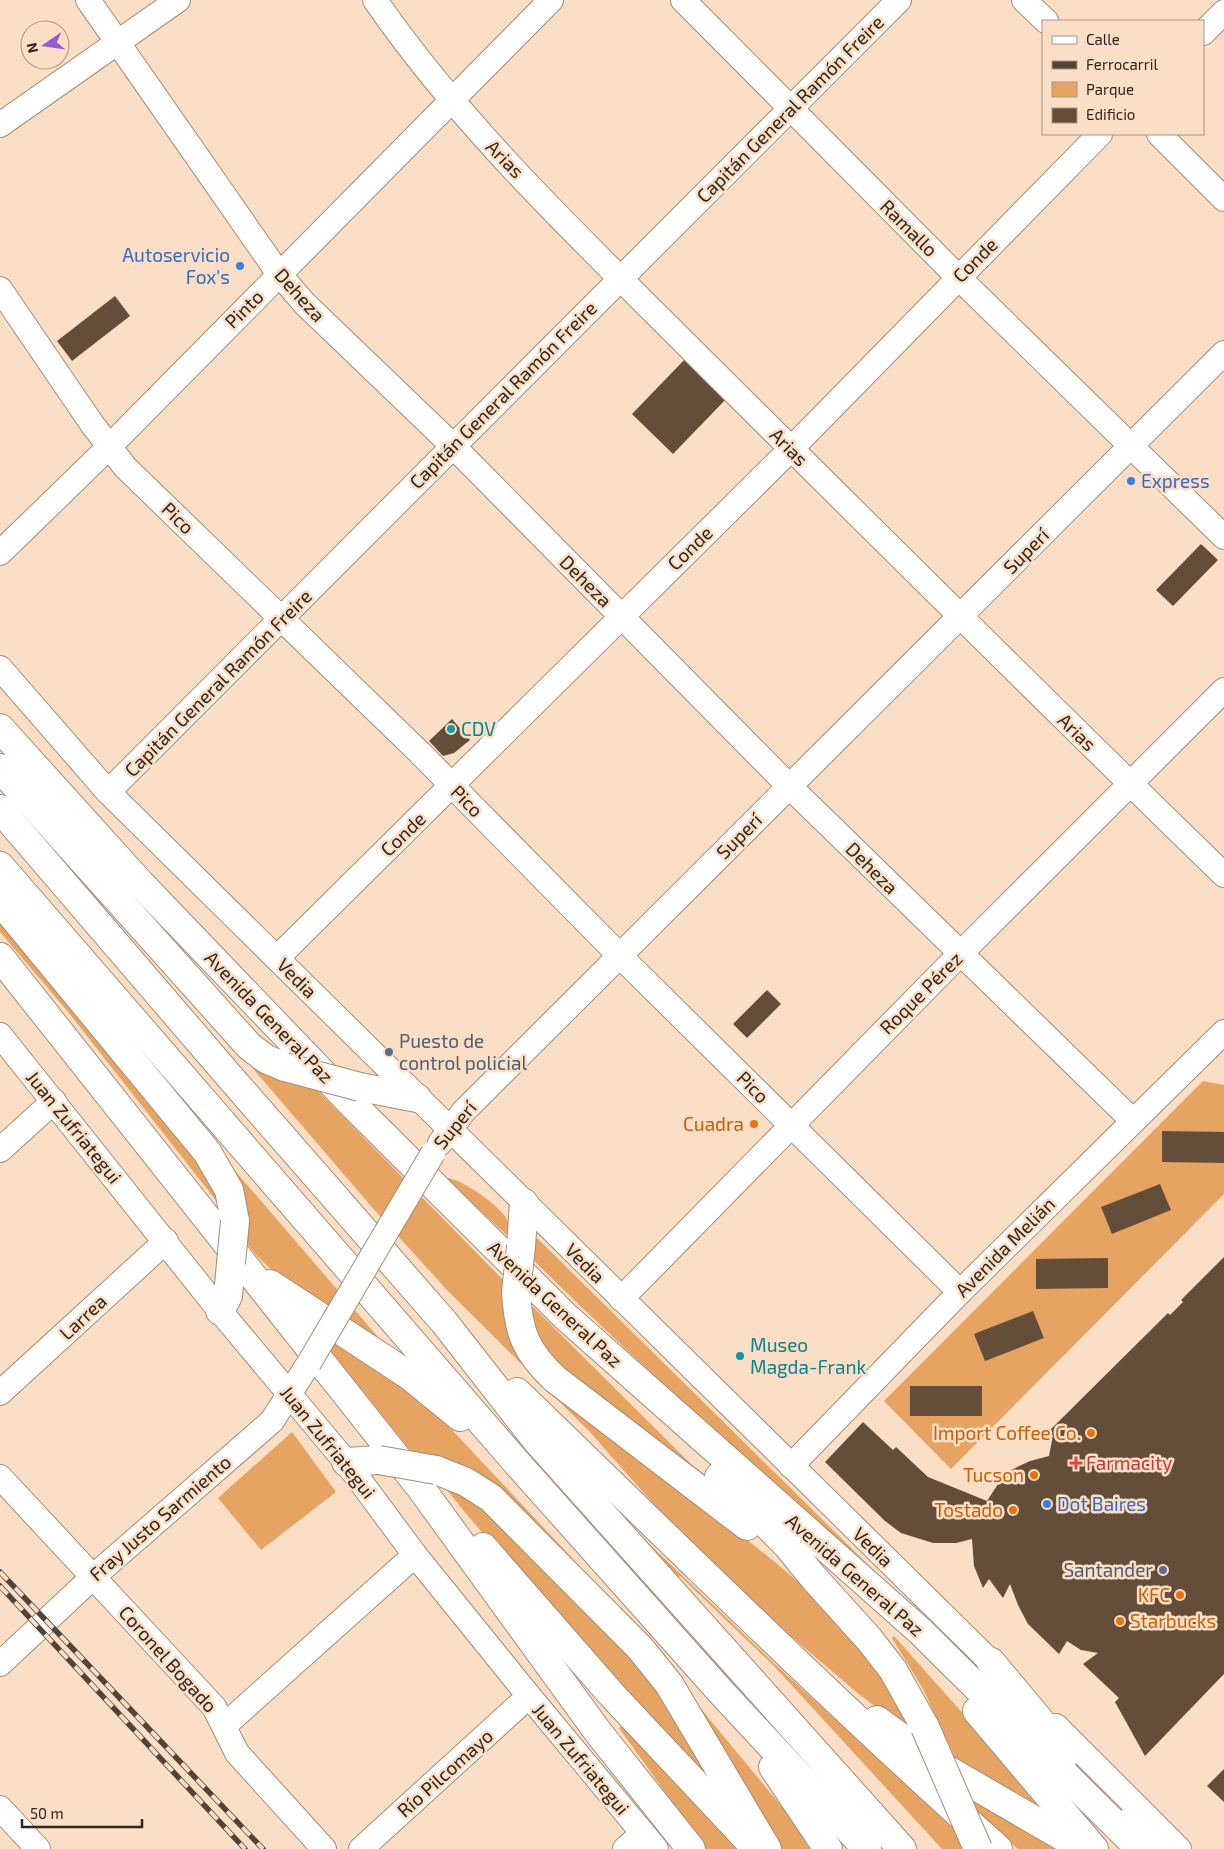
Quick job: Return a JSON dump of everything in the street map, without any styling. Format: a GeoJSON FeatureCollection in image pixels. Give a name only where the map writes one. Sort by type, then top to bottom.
{"type":"FeatureCollection","features":[{"type":"Feature","properties":{"kind":"highway","name":"Avenida General Paz"},"geometry":{"type":"LineString","coordinates":[[0,728],[140,882],[353,1105],[565,1316],[792,1520],[920,1631],[1140,1849]]}},
{"type":"Feature","properties":{"kind":"highway"},"geometry":{"type":"LineString","coordinates":[[0,768],[248,1046],[266,1059],[285,1067],[360,1087],[417,1098]]}},
{"type":"Feature","properties":{"kind":"highway"},"geometry":{"type":"LineString","coordinates":[[0,809],[229,1076],[444,1322],[537,1441],[902,1849]]}},
{"type":"Feature","properties":{"kind":"highway"},"geometry":{"type":"LineString","coordinates":[[0,866],[517,1464],[721,1692],[868,1849]]}},
{"type":"Feature","properties":{"kind":"highway"},"geometry":{"type":"LineString","coordinates":[[0,901],[207,1152],[229,1190],[235,1221],[235,1260],[228,1296],[220,1310]]}},
{"type":"Feature","properties":{"kind":"highway"},"geometry":{"type":"LineString","coordinates":[[0,957],[235,1260],[428,1479],[612,1695],[715,1807],[757,1849]]}},
{"type":"Feature","properties":{"kind":"highway"},"geometry":{"type":"LineString","coordinates":[[524,1203],[516,1292],[518,1319],[525,1343],[538,1363],[555,1379],[813,1577]]}},
{"type":"Feature","properties":{"kind":"highway"},"geometry":{"type":"LineString","coordinates":[[235,1260],[273,1287],[410,1376],[517,1464]]}},
{"type":"Feature","properties":{"kind":"highway"},"geometry":{"type":"LineString","coordinates":[[565,1316],[595,1353],[787,1545],[813,1577],[848,1614],[893,1670],[925,1727],[978,1849]]}},
{"type":"Feature","properties":{"kind":"highway"},"geometry":{"type":"LineString","coordinates":[[444,1322],[783,1652],[893,1756],[998,1849]]}},
{"type":"Feature","properties":{"kind":"highway"},"geometry":{"type":"LineString","coordinates":[[346,1462],[379,1460],[428,1479],[466,1482],[491,1498],[640,1648],[669,1684],[767,1849]]}},
{"type":"Feature","properties":{"kind":"highway"},"geometry":{"type":"LineString","coordinates":[[428,1479],[598,1732],[691,1849]]}},
{"type":"Feature","properties":{"kind":"highway"},"geometry":{"type":"LineString","coordinates":[[792,1520],[985,1719],[1094,1849]]}},
{"type":"Feature","properties":{"kind":"highway"},"geometry":{"type":"LineString","coordinates":[[783,1652],[936,1763],[1084,1849]]}},
{"type":"Feature","properties":{"kind":"highway"},"geometry":{"type":"LineString","coordinates":[[991,1662],[1058,1744],[1162,1849]]}},
{"type":"Feature","properties":{"kind":"highway"},"geometry":{"type":"LineString","coordinates":[[721,1692],[828,1849]]}},
{"type":"Feature","properties":{"kind":"street","name":"Deheza"},"geometry":{"type":"LineString","coordinates":[[88,0],[279,274],[305,304],[452,446],[789,786],[960,954],[1121,1107],[1133,1121]]}},
{"type":"Feature","properties":{"kind":"street"},"geometry":{"type":"LineString","coordinates":[[0,125],[178,0]]}},
{"type":"Feature","properties":{"kind":"street","name":"Arias"},"geometry":{"type":"LineString","coordinates":[[375,0],[409,49],[488,142],[791,448],[1224,875]]}},
{"type":"Feature","properties":{"kind":"street","name":"Pinto"},"geometry":{"type":"LineString","coordinates":[[0,553],[110,446],[551,0]]}},
{"type":"Feature","properties":{"kind":"street","name":"Ramallo"},"geometry":{"type":"LineString","coordinates":[[683,0],[958,277],[1224,537]]}},
{"type":"Feature","properties":{"kind":"street","name":"Capitán General Ramón Freire"},"geometry":{"type":"LineString","coordinates":[[108,792],[283,619],[620,277],[791,110],[899,0]]}},
{"type":"Feature","properties":{"kind":"street"},"geometry":{"type":"LineString","coordinates":[[1024,0],[1045,20]]}},
{"type":"Feature","properties":{"kind":"street"},"geometry":{"type":"LineString","coordinates":[[1204,32],[1224,12]]}},
{"type":"Feature","properties":{"kind":"street","name":"Conde"},"geometry":{"type":"LineString","coordinates":[[277,958],[791,448],[1099,135]]}},
{"type":"Feature","properties":{"kind":"street"},"geometry":{"type":"LineString","coordinates":[[1160,135],[1224,199]]}},
{"type":"Feature","properties":{"kind":"street","name":"Pico"},"geometry":{"type":"LineString","coordinates":[[0,289],[125,467],[283,619],[960,1292]]}},
{"type":"Feature","properties":{"kind":"street","name":"Superí"},"geometry":{"type":"LineString","coordinates":[[309,1363],[433,1153],[463,1112],[1224,353]]}},
{"type":"Feature","properties":{"kind":"street","name":"Vedia"},"geometry":{"type":"LineString","coordinates":[[0,668],[108,792],[1179,1849]]}},
{"type":"Feature","properties":{"kind":"street","name":"Roque Pérez"},"geometry":{"type":"LineString","coordinates":[[621,1299],[960,954],[1224,690]]}},
{"type":"Feature","properties":{"kind":"street","name":"Avenida Melián"},"geometry":{"type":"LineString","coordinates":[[791,1466],[960,1292],[1224,1032]]}},
{"type":"Feature","properties":{"kind":"street","name":"Juan Zufriategui"},"geometry":{"type":"LineString","coordinates":[[0,1035],[220,1310],[346,1462],[416,1555],[529,1696],[649,1841]]}},
{"type":"Feature","properties":{"kind":"street"},"geometry":{"type":"LineString","coordinates":[[0,1150],[54,1101]]}},
{"type":"Feature","properties":{"kind":"street","name":"Larrea"},"geometry":{"type":"LineString","coordinates":[[0,1394],[166,1242]]}},
{"type":"Feature","properties":{"kind":"street","name":"Fray Justo Sarmiento"},"geometry":{"type":"LineString","coordinates":[[0,1664],[94,1576],[272,1421],[309,1363]]}},
{"type":"Feature","properties":{"kind":"street","name":"Coronel Bogado"},"geometry":{"type":"LineString","coordinates":[[0,1477],[94,1576],[214,1708],[237,1753],[324,1849]]}},
{"type":"Feature","properties":{"kind":"street"},"geometry":{"type":"LineString","coordinates":[[224,1726],[416,1555]]}},
{"type":"Feature","properties":{"kind":"street","name":"Río Pilcomayo"},"geometry":{"type":"LineString","coordinates":[[360,1849],[529,1696]]}},
{"type":"Feature","properties":{"kind":"street"},"geometry":{"type":"LineString","coordinates":[[0,1808],[38,1849]]}},
{"type":"Feature","properties":{"kind":"street"},"geometry":{"type":"LineString","coordinates":[[624,1849],[649,1841]]}},
{"type":"Feature","properties":{"kind":"green space"},"geometry":{"type":"Polygon","coordinates":[[[0,915],[174,1130],[213,1182],[222,1208],[69,1013],[0,932],[0,915]]]}},
{"type":"Feature","properties":{"kind":"green space"},"geometry":{"type":"Polygon","coordinates":[[[225,1036],[311,1084],[508,1285],[507,1317],[663,1466],[725,1522],[789,1574],[826,1609],[875,1668],[889,1689],[912,1734],[860,1695],[781,1628],[666,1518],[589,1431],[447,1290],[377,1213],[225,1036]]]}},
{"type":"Feature","properties":{"kind":"green space"},"geometry":{"type":"Polygon","coordinates":[[[1203,1081],[1224,1085],[1224,1194],[951,1469],[884,1401],[1203,1081]]]}},
{"type":"Feature","properties":{"kind":"green space"},"geometry":{"type":"Polygon","coordinates":[[[218,1151],[390,1351],[332,1314],[287,1282],[267,1266],[252,1250],[243,1236],[235,1216],[218,1151]]]}},
{"type":"Feature","properties":{"kind":"green space"},"geometry":{"type":"Polygon","coordinates":[[[445,1178],[468,1186],[486,1198],[505,1216],[511,1239],[445,1178]]]}},
{"type":"Feature","properties":{"kind":"green space"},"geometry":{"type":"Polygon","coordinates":[[[533,1238],[538,1239],[918,1614],[673,1393],[577,1303],[530,1257],[533,1238]]]}},
{"type":"Feature","properties":{"kind":"green space"},"geometry":{"type":"Polygon","coordinates":[[[526,1300],[717,1490],[544,1354],[526,1300]]]}},
{"type":"Feature","properties":{"kind":"green space"},"geometry":{"type":"Polygon","coordinates":[[[313,1326],[400,1381],[452,1430],[572,1558],[624,1619],[585,1581],[418,1460],[347,1371],[310,1331],[313,1326]]]}},
{"type":"Feature","properties":{"kind":"green space"},"geometry":{"type":"Polygon","coordinates":[[[292,1432],[336,1492],[261,1550],[218,1498],[292,1432]]]}},
{"type":"Feature","properties":{"kind":"green space"},"geometry":{"type":"Polygon","coordinates":[[[442,1484],[469,1494],[623,1643],[668,1705],[715,1791],[473,1522],[442,1484]]]}},
{"type":"Feature","properties":{"kind":"green space"},"geometry":{"type":"Polygon","coordinates":[[[644,1539],[776,1665],[955,1830],[962,1849],[942,1849],[775,1667],[680,1576],[678,1578],[644,1539]]]}},
{"type":"Feature","properties":{"kind":"green space"},"geometry":{"type":"Polygon","coordinates":[[[894,1636],[1053,1815],[957,1762],[923,1689],[892,1638],[894,1636]]]}},
{"type":"Feature","properties":{"kind":"green space"},"geometry":{"type":"Polygon","coordinates":[[[687,1692],[787,1813],[810,1849],[775,1849],[687,1692]]]}},
{"type":"Feature","properties":{"kind":"green space"},"geometry":{"type":"Polygon","coordinates":[[[623,1724],[737,1849],[706,1849],[619,1728],[623,1724]]]}},
{"type":"Feature","properties":{"kind":"green space"},"geometry":{"type":"Polygon","coordinates":[[[931,1769],[1061,1849],[1018,1849],[975,1813],[931,1769]]]}},
{"type":"Feature","properties":{"kind":"building"},"geometry":{"type":"Polygon","coordinates":[[[115,296],[130,316],[72,361],[57,341],[115,296]]]}},
{"type":"Feature","properties":{"kind":"building"},"geometry":{"type":"Polygon","coordinates":[[[687,357],[728,397],[673,454],[632,414],[687,357]]]}},
{"type":"Feature","properties":{"kind":"building"},"geometry":{"type":"Polygon","coordinates":[[[1201,544],[1218,560],[1173,606],[1156,590],[1201,544]]]}},
{"type":"Feature","properties":{"kind":"building","name":"CDV"},"geometry":{"type":"Polygon","coordinates":[[[452,719],[470,740],[454,753],[443,756],[429,741],[452,719]]]}},
{"type":"Feature","properties":{"kind":"building"},"geometry":{"type":"Polygon","coordinates":[[[767,990],[781,1004],[747,1038],[733,1024],[767,990]]]}},
{"type":"Feature","properties":{"kind":"building"},"geometry":{"type":"Polygon","coordinates":[[[1162,1131],[1224,1132],[1224,1163],[1162,1162],[1162,1131]]]}},
{"type":"Feature","properties":{"kind":"building"},"geometry":{"type":"Polygon","coordinates":[[[1160,1184],[1171,1210],[1112,1234],[1101,1207],[1160,1184]]]}},
{"type":"Feature","properties":{"kind":"building","name":"Dot Baires"},"geometry":{"type":"Polygon","coordinates":[[[1224,1257],[1224,1674],[1145,1756],[1115,1702],[1119,1698],[1083,1664],[1098,1653],[1081,1650],[1067,1641],[1059,1654],[1028,1624],[1010,1584],[1003,1598],[989,1579],[983,1588],[974,1566],[972,1539],[956,1543],[933,1543],[901,1533],[885,1521],[825,1462],[863,1422],[893,1450],[896,1447],[928,1477],[987,1501],[998,1484],[1013,1469],[1030,1461],[1049,1456],[1053,1435],[1044,1436],[1168,1313],[1170,1315],[1183,1302],[1181,1300],[1224,1257]]]}},
{"type":"Feature","properties":{"kind":"building"},"geometry":{"type":"Polygon","coordinates":[[[1108,1258],[1108,1288],[1036,1289],[1036,1259],[1108,1258]]]}},
{"type":"Feature","properties":{"kind":"building"},"geometry":{"type":"Polygon","coordinates":[[[1033,1311],[1044,1338],[985,1361],[974,1334],[1033,1311]]]}},
{"type":"Feature","properties":{"kind":"building"},"geometry":{"type":"Polygon","coordinates":[[[910,1386],[982,1386],[982,1416],[910,1416],[910,1386]]]}},
{"type":"Feature","properties":{"kind":"building"},"geometry":{"type":"Polygon","coordinates":[[[1224,1769],[1224,1802],[1207,1786],[1224,1769]]]}},
{"type":"Feature","properties":{"kind":"railway"},"geometry":{"type":"LineString","coordinates":[[0,1572],[263,1849]]}},
{"type":"Feature","properties":{"kind":"railway"},"geometry":{"type":"LineString","coordinates":[[0,1586],[245,1849]]}},
{"type":"Feature","properties":{"kind":"place","name":"Autoservicio Fox's"},"geometry":{"type":"Point","coordinates":[240,266]}},
{"type":"Feature","properties":{"kind":"place","name":"Express"},"geometry":{"type":"Point","coordinates":[1131,481]}},
{"type":"Feature","properties":{"kind":"place","name":"CDV"},"geometry":{"type":"Point","coordinates":[451,729]}},
{"type":"Feature","properties":{"kind":"place","name":"Puesto de control policial"},"geometry":{"type":"Point","coordinates":[389,1052]}},
{"type":"Feature","properties":{"kind":"place","name":"Cuadra"},"geometry":{"type":"Point","coordinates":[754,1124]}},
{"type":"Feature","properties":{"kind":"place","name":"Museo Magda-Frank"},"geometry":{"type":"Point","coordinates":[740,1356]}},
{"type":"Feature","properties":{"kind":"place","name":"Import Coffee Co."},"geometry":{"type":"Point","coordinates":[1091,1433]}},
{"type":"Feature","properties":{"kind":"place","name":"Farmacity"},"geometry":{"type":"Point","coordinates":[1076,1463]}},
{"type":"Feature","properties":{"kind":"place","name":"Tucson"},"geometry":{"type":"Point","coordinates":[1034,1475]}},
{"type":"Feature","properties":{"kind":"place","name":"Dot Baires"},"geometry":{"type":"Point","coordinates":[1047,1504]}},
{"type":"Feature","properties":{"kind":"place","name":"Tostado"},"geometry":{"type":"Point","coordinates":[1013,1510]}},
{"type":"Feature","properties":{"kind":"place","name":"Santander"},"geometry":{"type":"Point","coordinates":[1163,1570]}},
{"type":"Feature","properties":{"kind":"place","name":"KFC"},"geometry":{"type":"Point","coordinates":[1180,1595]}},
{"type":"Feature","properties":{"kind":"place","name":"Starbucks"},"geometry":{"type":"Point","coordinates":[1120,1621]}}]}
